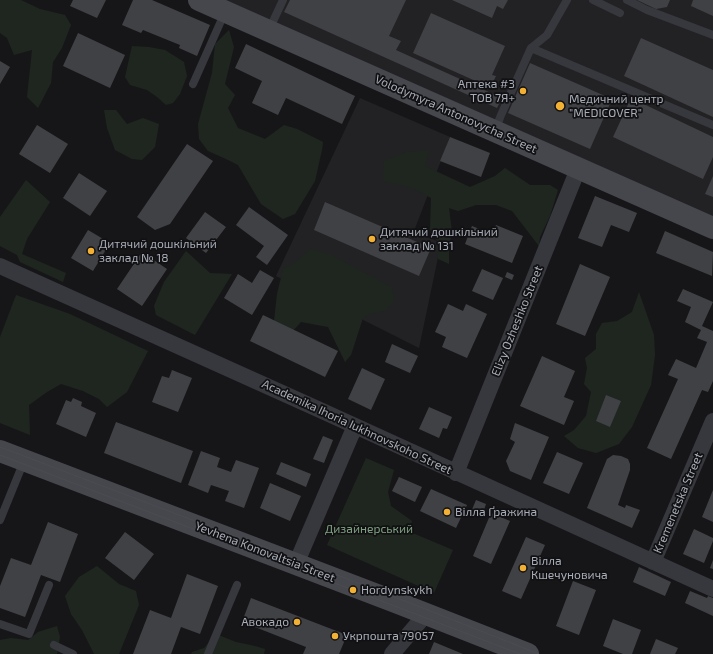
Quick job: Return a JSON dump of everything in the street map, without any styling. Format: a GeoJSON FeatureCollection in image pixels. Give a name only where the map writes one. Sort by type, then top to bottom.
{"type":"FeatureCollection","features":[{"type":"Feature","properties":{"kind":"main road","name":"Volodymyra Antonovycha Street"},"geometry":{"type":"LineString","coordinates":[[199,0],[713,228]]}},
{"type":"Feature","properties":{"kind":"main road","name":"Yevhena Konovaltsia Street"},"geometry":{"type":"LineString","coordinates":[[0,451],[528,654]]}},
{"type":"Feature","properties":{"kind":"street","name":"Elizy Ozheshko Street"},"geometry":{"type":"LineString","coordinates":[[456,473],[578,169]]}},
{"type":"Feature","properties":{"kind":"street","name":"Academika Ihoria Iukhnovskoho Street"},"geometry":{"type":"LineString","coordinates":[[0,266],[713,589]]}},
{"type":"Feature","properties":{"kind":"street","name":"Kremenetska Street"},"geometry":{"type":"LineString","coordinates":[[653,562],[713,421]]}},
{"type":"Feature","properties":{"kind":"street"},"geometry":{"type":"LineString","coordinates":[[296,564],[355,426]]}},
{"type":"Feature","properties":{"kind":"street"},"geometry":{"type":"LineString","coordinates":[[392,654],[426,614]]}},
{"type":"Feature","properties":{"kind":"lane"},"geometry":{"type":"LineString","coordinates":[[269,31],[283,0]]}},
{"type":"Feature","properties":{"kind":"lane"},"geometry":{"type":"LineString","coordinates":[[495,131],[500,115],[531,48],[547,35],[567,0]]}},
{"type":"Feature","properties":{"kind":"lane"},"geometry":{"type":"LineString","coordinates":[[593,0],[620,13]]}},
{"type":"Feature","properties":{"kind":"lane"},"geometry":{"type":"LineString","coordinates":[[627,0],[647,10],[713,35]]}},
{"type":"Feature","properties":{"kind":"lane"},"geometry":{"type":"LineString","coordinates":[[193,84],[225,11]]}},
{"type":"Feature","properties":{"kind":"lane"},"geometry":{"type":"LineString","coordinates":[[531,48],[713,125]]}},
{"type":"Feature","properties":{"kind":"lane"},"geometry":{"type":"LineString","coordinates":[[0,520],[24,460]]}},
{"type":"Feature","properties":{"kind":"lane"},"geometry":{"type":"LineString","coordinates":[[0,624],[29,634],[50,585]]}},
{"type":"Feature","properties":{"kind":"lane"},"geometry":{"type":"LineString","coordinates":[[208,654],[237,586]]}},
{"type":"Feature","properties":{"kind":"lane"},"geometry":{"type":"LineString","coordinates":[[54,645],[73,654]]}},
{"type":"Feature","properties":{"kind":"shaded area"},"geometry":{"type":"Polygon","coordinates":[[[218,0],[713,0],[713,221],[218,0]]]}},
{"type":"Feature","properties":{"kind":"shaded area"},"geometry":{"type":"Polygon","coordinates":[[[360,98],[450,137],[414,231],[441,243],[419,348],[276,276],[360,98]]]}},
{"type":"Feature","properties":{"kind":"green space"},"geometry":{"type":"Polygon","coordinates":[[[0,0],[21,0],[40,9],[65,15],[71,25],[62,48],[53,62],[51,83],[38,108],[27,97],[32,50],[14,55],[7,38],[0,33],[0,0]]]}},
{"type":"Feature","properties":{"kind":"green space"},"geometry":{"type":"Polygon","coordinates":[[[229,30],[234,47],[225,84],[235,95],[228,108],[238,128],[265,139],[284,125],[297,129],[323,142],[315,181],[295,214],[283,219],[261,204],[238,165],[208,151],[199,139],[198,124],[212,73],[215,44],[229,30]]]}},
{"type":"Feature","properties":{"kind":"green space"},"geometry":{"type":"Polygon","coordinates":[[[132,46],[165,50],[184,62],[187,76],[180,94],[173,103],[166,105],[147,90],[130,85],[125,77],[132,46]]]}},
{"type":"Feature","properties":{"kind":"green space"},"geometry":{"type":"Polygon","coordinates":[[[104,110],[116,110],[127,124],[143,118],[159,124],[155,147],[142,160],[132,159],[115,150],[107,128],[104,110]]]}},
{"type":"Feature","properties":{"kind":"green space"},"geometry":{"type":"Polygon","coordinates":[[[429,150],[425,166],[470,187],[495,176],[505,168],[530,185],[550,185],[558,190],[550,216],[540,237],[539,246],[512,211],[496,205],[476,205],[458,211],[449,208],[452,232],[449,247],[449,264],[438,259],[437,241],[430,229],[431,198],[412,188],[383,181],[384,161],[406,152],[429,150]]]}},
{"type":"Feature","properties":{"kind":"green space"},"geometry":{"type":"Polygon","coordinates":[[[26,180],[50,202],[27,239],[22,254],[66,273],[63,282],[20,262],[17,255],[0,246],[0,217],[26,180]]]}},
{"type":"Feature","properties":{"kind":"green space"},"geometry":{"type":"Polygon","coordinates":[[[311,249],[329,254],[392,287],[394,301],[384,311],[370,314],[363,318],[351,355],[345,362],[328,327],[301,322],[291,333],[274,321],[277,294],[283,269],[294,263],[311,249]]]}},
{"type":"Feature","properties":{"kind":"green space"},"geometry":{"type":"Polygon","coordinates":[[[186,251],[210,273],[232,274],[195,335],[156,315],[154,306],[164,282],[186,251]]]}},
{"type":"Feature","properties":{"kind":"green space"},"geometry":{"type":"Polygon","coordinates":[[[639,292],[654,335],[655,355],[651,385],[632,427],[619,444],[596,453],[578,448],[564,436],[574,430],[586,416],[591,392],[584,384],[587,368],[585,358],[596,349],[596,334],[602,323],[617,321],[632,312],[639,292]]]}},
{"type":"Feature","properties":{"kind":"green space"},"geometry":{"type":"Polygon","coordinates":[[[16,295],[70,314],[148,351],[127,392],[107,407],[99,399],[83,391],[61,384],[29,405],[30,435],[0,423],[0,337],[16,295]]]}},
{"type":"Feature","properties":{"kind":"green space","name":"Дизайнерський"},"geometry":{"type":"Polygon","coordinates":[[[366,458],[394,470],[388,492],[391,506],[412,521],[410,532],[453,550],[434,593],[327,545],[366,458]]]}},
{"type":"Feature","properties":{"kind":"green space"},"geometry":{"type":"Polygon","coordinates":[[[97,566],[119,584],[136,591],[139,605],[119,654],[94,654],[82,630],[71,614],[65,596],[79,577],[97,566]]]}},
{"type":"Feature","properties":{"kind":"green space"},"geometry":{"type":"Polygon","coordinates":[[[57,626],[60,637],[57,654],[0,654],[0,640],[11,638],[28,640],[38,632],[57,626]]]}},
{"type":"Feature","properties":{"kind":"green space"},"geometry":{"type":"Polygon","coordinates":[[[216,634],[236,642],[265,649],[264,654],[191,654],[192,652],[204,648],[216,634]]]}},
{"type":"Feature","properties":{"kind":"building"},"geometry":{"type":"Polygon","coordinates":[[[73,0],[106,0],[97,18],[70,6],[73,0]]]}},
{"type":"Feature","properties":{"kind":"building"},"geometry":{"type":"Polygon","coordinates":[[[133,0],[152,0],[210,25],[197,56],[179,48],[180,45],[143,30],[141,33],[122,25],[133,0]]]}},
{"type":"Feature","properties":{"kind":"building"},"geometry":{"type":"Polygon","coordinates":[[[290,0],[406,0],[389,36],[401,41],[396,50],[502,98],[497,108],[284,12],[290,0]]]}},
{"type":"Feature","properties":{"kind":"building"},"geometry":{"type":"Polygon","coordinates":[[[452,0],[508,0],[503,9],[497,6],[492,18],[452,0]]]}},
{"type":"Feature","properties":{"kind":"building"},"geometry":{"type":"Polygon","coordinates":[[[637,0],[670,0],[667,7],[656,9],[637,0]]]}},
{"type":"Feature","properties":{"kind":"building"},"geometry":{"type":"Polygon","coordinates":[[[693,0],[713,0],[713,16],[691,6],[693,0]]]}},
{"type":"Feature","properties":{"kind":"building"},"geometry":{"type":"Polygon","coordinates":[[[431,13],[505,46],[492,75],[496,76],[491,86],[480,81],[480,83],[413,53],[431,13]]]}},
{"type":"Feature","properties":{"kind":"building"},"geometry":{"type":"Polygon","coordinates":[[[78,33],[125,55],[110,88],[63,66],[78,33]]]}},
{"type":"Feature","properties":{"kind":"building"},"geometry":{"type":"Polygon","coordinates":[[[641,38],[713,70],[713,117],[624,76],[641,38]]]}},
{"type":"Feature","properties":{"kind":"building"},"geometry":{"type":"Polygon","coordinates":[[[246,44],[355,96],[342,124],[286,98],[278,115],[252,103],[262,81],[235,68],[246,44]]]}},
{"type":"Feature","properties":{"kind":"building"},"geometry":{"type":"Polygon","coordinates":[[[0,61],[10,67],[0,84],[0,61]]]}},
{"type":"Feature","properties":{"kind":"building","name":"Медичний центр \"MEDICOVER\""},"geometry":{"type":"Polygon","coordinates":[[[530,63],[612,99],[590,149],[508,113],[530,63]]]}},
{"type":"Feature","properties":{"kind":"building"},"geometry":{"type":"Polygon","coordinates":[[[631,98],[713,137],[713,157],[703,179],[613,137],[631,98]]]}},
{"type":"Feature","properties":{"kind":"building"},"geometry":{"type":"Polygon","coordinates":[[[37,125],[68,144],[50,173],[19,154],[37,125]]]}},
{"type":"Feature","properties":{"kind":"building"},"geometry":{"type":"Polygon","coordinates":[[[450,137],[490,153],[481,177],[440,161],[450,137]]]}},
{"type":"Feature","properties":{"kind":"building"},"geometry":{"type":"Polygon","coordinates":[[[187,144],[213,161],[170,224],[155,230],[137,217],[187,144]]]}},
{"type":"Feature","properties":{"kind":"building"},"geometry":{"type":"Polygon","coordinates":[[[79,173],[107,191],[90,216],[63,198],[79,173]]]}},
{"type":"Feature","properties":{"kind":"building"},"geometry":{"type":"Polygon","coordinates":[[[713,176],[713,197],[705,194],[713,176]]]}},
{"type":"Feature","properties":{"kind":"building"},"geometry":{"type":"Polygon","coordinates":[[[595,196],[637,213],[629,232],[611,225],[602,247],[578,238],[595,196]]]}},
{"type":"Feature","properties":{"kind":"building","name":"Дитячий дошкільний заклад № 131"},"geometry":{"type":"Polygon","coordinates":[[[325,202],[431,248],[419,276],[314,230],[325,202]]]}},
{"type":"Feature","properties":{"kind":"building"},"geometry":{"type":"Polygon","coordinates":[[[249,207],[288,235],[267,265],[256,257],[264,246],[236,225],[249,207]]]}},
{"type":"Feature","properties":{"kind":"building"},"geometry":{"type":"Polygon","coordinates":[[[205,212],[226,227],[206,253],[186,238],[205,212]]]}},
{"type":"Feature","properties":{"kind":"building"},"geometry":{"type":"Polygon","coordinates":[[[496,225],[523,236],[512,263],[465,244],[472,226],[492,234],[496,225]]]}},
{"type":"Feature","properties":{"kind":"building","name":"Дитячий дошкільний заклад № 18"},"geometry":{"type":"Polygon","coordinates":[[[88,230],[110,243],[93,271],[71,258],[88,230]]]}},
{"type":"Feature","properties":{"kind":"building"},"geometry":{"type":"Polygon","coordinates":[[[665,231],[713,252],[712,276],[656,253],[665,231]]]}},
{"type":"Feature","properties":{"kind":"building"},"geometry":{"type":"Polygon","coordinates":[[[142,252],[167,269],[142,306],[117,289],[142,252]]]}},
{"type":"Feature","properties":{"kind":"building"},"geometry":{"type":"Polygon","coordinates":[[[580,264],[610,277],[585,336],[556,324],[580,264]]]}},
{"type":"Feature","properties":{"kind":"building"},"geometry":{"type":"Polygon","coordinates":[[[482,269],[503,278],[493,300],[472,291],[482,269]]]}},
{"type":"Feature","properties":{"kind":"building"},"geometry":{"type":"Polygon","coordinates":[[[260,270],[274,278],[252,315],[224,298],[238,274],[252,283],[260,270]]]}},
{"type":"Feature","properties":{"kind":"building"},"geometry":{"type":"Polygon","coordinates":[[[507,272],[514,275],[512,280],[505,277],[507,272]]]}},
{"type":"Feature","properties":{"kind":"building"},"geometry":{"type":"Polygon","coordinates":[[[683,289],[713,302],[702,326],[713,331],[713,381],[708,392],[702,390],[671,459],[647,448],[678,379],[668,375],[676,359],[696,368],[707,342],[697,338],[701,330],[685,322],[691,307],[677,301],[683,289]]]}},
{"type":"Feature","properties":{"kind":"building"},"geometry":{"type":"Polygon","coordinates":[[[448,304],[463,311],[466,304],[487,314],[467,358],[442,347],[446,337],[435,332],[448,304]]]}},
{"type":"Feature","properties":{"kind":"building"},"geometry":{"type":"Polygon","coordinates":[[[263,315],[338,351],[325,377],[250,341],[263,315]]]}},
{"type":"Feature","properties":{"kind":"building"},"geometry":{"type":"Polygon","coordinates":[[[392,344],[418,356],[410,373],[385,362],[392,344]]]}},
{"type":"Feature","properties":{"kind":"building"},"geometry":{"type":"Polygon","coordinates":[[[542,356],[575,371],[564,397],[574,401],[564,425],[520,406],[542,356]]]}},
{"type":"Feature","properties":{"kind":"building"},"geometry":{"type":"Polygon","coordinates":[[[362,368],[385,379],[371,410],[348,399],[362,368]]]}},
{"type":"Feature","properties":{"kind":"building"},"geometry":{"type":"Polygon","coordinates":[[[172,370],[192,378],[178,412],[152,402],[162,376],[169,378],[172,370]]]}},
{"type":"Feature","properties":{"kind":"building"},"geometry":{"type":"Polygon","coordinates":[[[606,395],[621,401],[610,427],[596,421],[606,395]]]}},
{"type":"Feature","properties":{"kind":"building"},"geometry":{"type":"Polygon","coordinates":[[[73,398],[82,402],[81,406],[96,413],[86,437],[56,424],[66,400],[71,402],[73,398]]]}},
{"type":"Feature","properties":{"kind":"building"},"geometry":{"type":"Polygon","coordinates":[[[429,407],[452,417],[447,429],[443,428],[439,438],[419,429],[429,407]]]}},
{"type":"Feature","properties":{"kind":"building"},"geometry":{"type":"Polygon","coordinates":[[[116,422],[193,451],[181,483],[104,453],[116,422]]]}},
{"type":"Feature","properties":{"kind":"building"},"geometry":{"type":"Polygon","coordinates":[[[515,423],[549,437],[531,480],[510,471],[506,461],[515,442],[510,439],[515,423]]]}},
{"type":"Feature","properties":{"kind":"building"},"geometry":{"type":"Polygon","coordinates":[[[323,436],[333,440],[324,463],[313,459],[323,436]]]}},
{"type":"Feature","properties":{"kind":"building"},"geometry":{"type":"Polygon","coordinates":[[[201,451],[220,458],[217,467],[231,472],[236,460],[259,468],[244,508],[225,501],[229,491],[211,485],[208,493],[188,485],[201,451]]]}},
{"type":"Feature","properties":{"kind":"building"},"geometry":{"type":"Polygon","coordinates":[[[557,452],[583,463],[569,494],[543,483],[557,452]]]}},
{"type":"Feature","properties":{"kind":"building"},"geometry":{"type":"Polygon","coordinates":[[[613,455],[628,459],[630,464],[630,470],[618,505],[625,508],[626,505],[640,510],[632,528],[587,508],[607,459],[613,455]]]}},
{"type":"Feature","properties":{"kind":"building"},"geometry":{"type":"Polygon","coordinates":[[[281,462],[311,474],[306,487],[276,474],[281,462]]]}},
{"type":"Feature","properties":{"kind":"building"},"geometry":{"type":"Polygon","coordinates":[[[399,477],[422,487],[415,502],[392,491],[399,477]]]}},
{"type":"Feature","properties":{"kind":"building"},"geometry":{"type":"Polygon","coordinates":[[[270,483],[301,496],[290,521],[260,508],[270,483]]]}},
{"type":"Feature","properties":{"kind":"building"},"geometry":{"type":"Polygon","coordinates":[[[431,489],[467,505],[456,528],[420,511],[431,489]]]}},
{"type":"Feature","properties":{"kind":"building"},"geometry":{"type":"Polygon","coordinates":[[[713,490],[713,522],[702,517],[713,490]]]}},
{"type":"Feature","properties":{"kind":"building"},"geometry":{"type":"Polygon","coordinates":[[[476,500],[486,504],[482,516],[471,512],[476,500]]]}},
{"type":"Feature","properties":{"kind":"building"},"geometry":{"type":"Polygon","coordinates":[[[491,513],[510,521],[491,564],[473,556],[491,513]]]}},
{"type":"Feature","properties":{"kind":"building"},"geometry":{"type":"Polygon","coordinates":[[[48,522],[78,534],[60,582],[41,575],[25,617],[0,608],[0,586],[11,558],[31,565],[48,522]]]}},
{"type":"Feature","properties":{"kind":"building"},"geometry":{"type":"Polygon","coordinates":[[[694,529],[713,538],[704,563],[683,554],[694,529]]]}},
{"type":"Feature","properties":{"kind":"building"},"geometry":{"type":"Polygon","coordinates":[[[125,532],[154,554],[134,580],[105,558],[125,532]]]}},
{"type":"Feature","properties":{"kind":"building"},"geometry":{"type":"Polygon","coordinates":[[[526,537],[545,545],[521,599],[502,591],[526,537]]]}},
{"type":"Feature","properties":{"kind":"building"},"geometry":{"type":"Polygon","coordinates":[[[713,560],[713,569],[710,568],[713,560]]]}},
{"type":"Feature","properties":{"kind":"building"},"geometry":{"type":"Polygon","coordinates":[[[639,567],[671,582],[665,596],[633,582],[639,567]]]}},
{"type":"Feature","properties":{"kind":"building"},"geometry":{"type":"Polygon","coordinates":[[[187,574],[218,586],[200,634],[181,627],[171,654],[133,654],[150,610],[171,618],[187,574]]]}},
{"type":"Feature","properties":{"kind":"building"},"geometry":{"type":"Polygon","coordinates":[[[573,581],[596,590],[579,635],[556,626],[573,581]]]}},
{"type":"Feature","properties":{"kind":"building"},"geometry":{"type":"Polygon","coordinates":[[[690,591],[707,598],[708,596],[713,598],[713,616],[685,603],[690,591]]]}},
{"type":"Feature","properties":{"kind":"building"},"geometry":{"type":"Polygon","coordinates":[[[251,598],[347,635],[339,654],[303,654],[306,647],[242,622],[251,598]]]}},
{"type":"Feature","properties":{"kind":"building"},"geometry":{"type":"Polygon","coordinates":[[[613,619],[641,630],[632,654],[623,654],[603,646],[613,619]]]}},
{"type":"Feature","properties":{"kind":"building"},"geometry":{"type":"Polygon","coordinates":[[[656,639],[678,648],[675,654],[650,654],[656,639]]]}},
{"type":"Feature","properties":{"kind":"building"},"geometry":{"type":"Polygon","coordinates":[[[434,642],[463,654],[429,654],[434,642]]]}},
{"type":"Feature","properties":{"kind":"tram line"},"geometry":{"type":"LineString","coordinates":[[0,447],[400,599],[539,654]]}},
{"type":"Feature","properties":{"kind":"tram line"},"geometry":{"type":"LineString","coordinates":[[0,455],[520,654]]}},
{"type":"Feature","properties":{"kind":"place","name":"Аптека #3 ТОВ 7Я+"},"geometry":{"type":"Point","coordinates":[523,91]}},
{"type":"Feature","properties":{"kind":"place","name":"Медичний центр \"MEDICOVER\""},"geometry":{"type":"Point","coordinates":[560,106]}},
{"type":"Feature","properties":{"kind":"place","name":"Дитячий дошкільний заклад № 131"},"geometry":{"type":"Point","coordinates":[372,239]}},
{"type":"Feature","properties":{"kind":"place","name":"Дитячий дошкільний заклад № 18"},"geometry":{"type":"Point","coordinates":[91,251]}},
{"type":"Feature","properties":{"kind":"place","name":"Вілла Ґражина"},"geometry":{"type":"Point","coordinates":[447,512]}},
{"type":"Feature","properties":{"kind":"place","name":"Вілла Кшечуновича"},"geometry":{"type":"Point","coordinates":[523,568]}},
{"type":"Feature","properties":{"kind":"place","name":"Hordynskykh"},"geometry":{"type":"Point","coordinates":[353,590]}},
{"type":"Feature","properties":{"kind":"place","name":"Авокадо"},"geometry":{"type":"Point","coordinates":[297,622]}},
{"type":"Feature","properties":{"kind":"place","name":"Укрпошта 79057"},"geometry":{"type":"Point","coordinates":[335,636]}}]}
